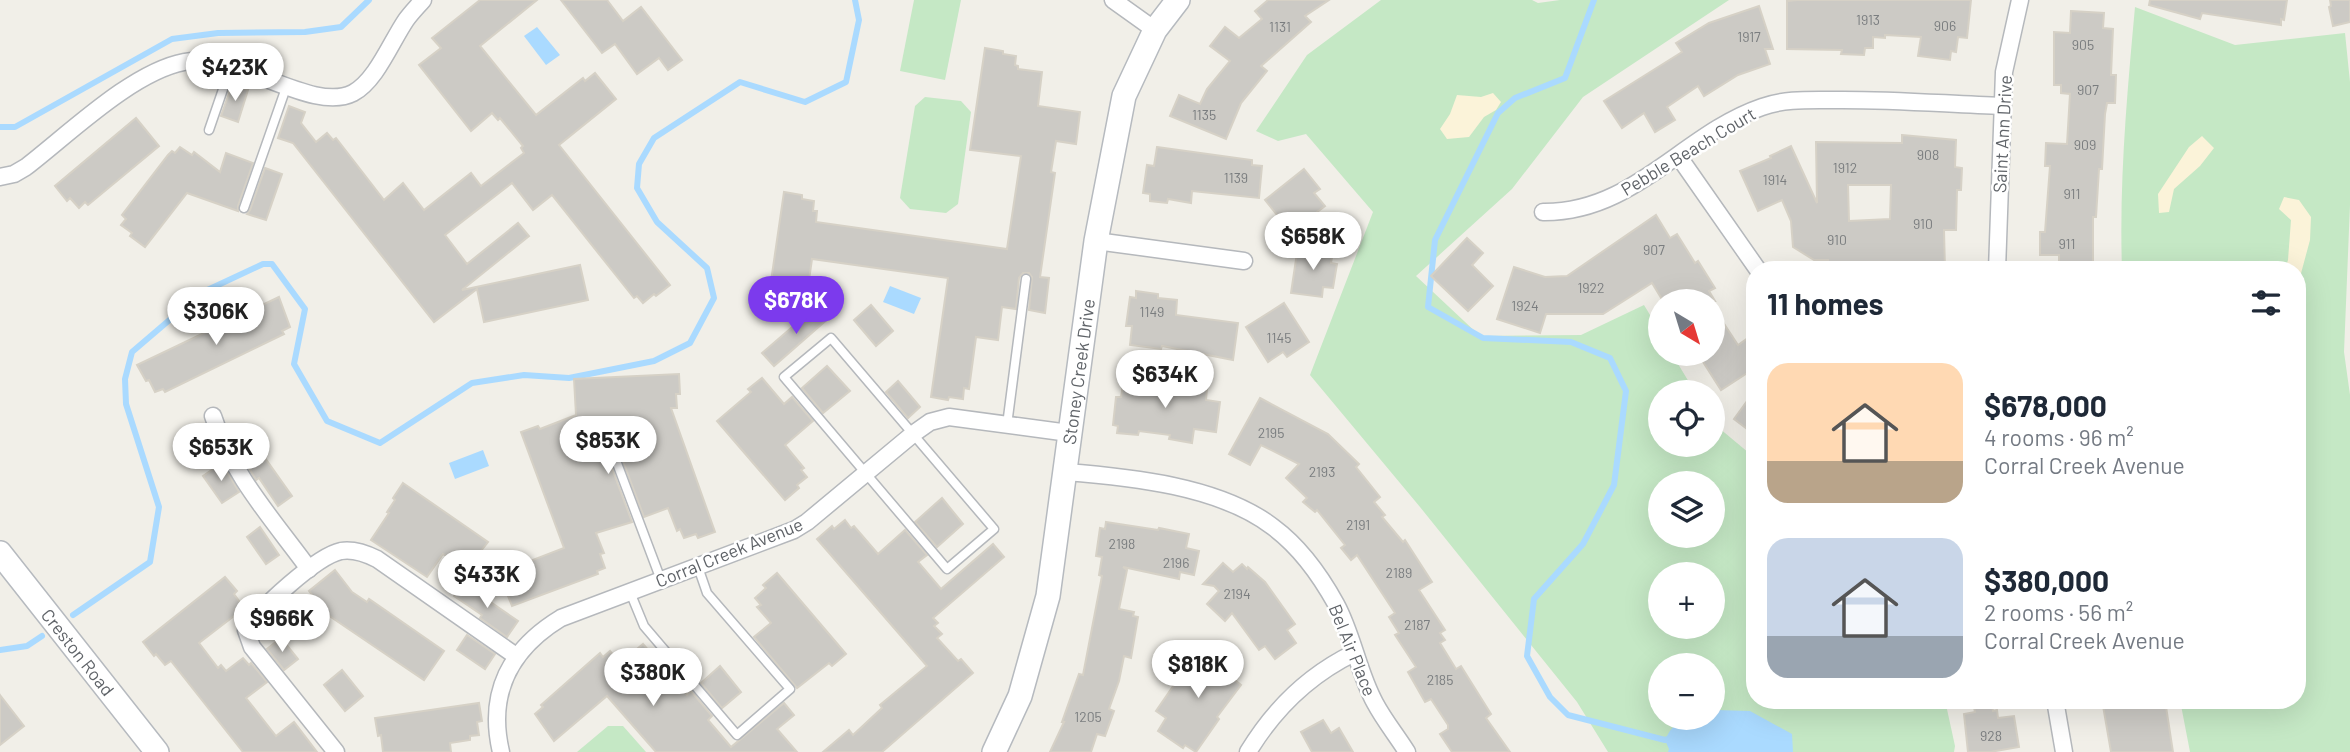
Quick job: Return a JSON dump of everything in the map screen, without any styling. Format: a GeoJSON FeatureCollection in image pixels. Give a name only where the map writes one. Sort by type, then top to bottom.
{"type":"FeatureCollection","features":[{"type":"Feature","properties":{"kind":"street"},"geometry":{"type":"LineString","coordinates":[[0,177],[14,174],[26,167],[126,88],[152,73],[185,62],[207,61],[231,66],[318,97],[336,98],[352,93],[367,83],[407,18],[423,0]]}},
{"type":"Feature","properties":{"kind":"street"},"geometry":{"type":"LineString","coordinates":[[1113,0],[1155,30]]}},
{"type":"Feature","properties":{"kind":"street","name":"Stoney Creek Drive"},"geometry":{"type":"LineString","coordinates":[[995,752],[1020,696],[1048,596],[1096,240],[1124,96],[1155,30],[1178,0]]}},
{"type":"Feature","properties":{"kind":"street","name":"Saint Ann Drive"},"geometry":{"type":"LineString","coordinates":[[1997,261],[2002,106],[2006,61],[2020,0]]}},
{"type":"Feature","properties":{"kind":"street","name":"Pebble Beach Court"},"geometry":{"type":"LineString","coordinates":[[1543,212],[1560,212],[1622,192],[1736,118],[1763,106],[1788,100],[1858,99],[2002,106]]}},
{"type":"Feature","properties":{"kind":"street"},"geometry":{"type":"LineString","coordinates":[[1679,157],[1752,261]]}},
{"type":"Feature","properties":{"kind":"street"},"geometry":{"type":"LineString","coordinates":[[1096,240],[1244,261]]}},
{"type":"Feature","properties":{"kind":"street"},"geometry":{"type":"LineString","coordinates":[[213,416],[221,442],[235,466],[309,569]]}},
{"type":"Feature","properties":{"kind":"street","name":"Corral Creek Avenue"},"geometry":{"type":"LineString","coordinates":[[501,752],[496,728],[499,690],[516,656],[549,625],[561,618],[794,530],[930,422],[949,417],[1069,433]]}},
{"type":"Feature","properties":{"kind":"street","name":"Bel Air Place"},"geometry":{"type":"LineString","coordinates":[[1065,472],[1104,475],[1179,488],[1237,505],[1272,526],[1295,546],[1312,566],[1337,606],[1374,703],[1407,752]]}},
{"type":"Feature","properties":{"kind":"street"},"geometry":{"type":"LineString","coordinates":[[336,752],[252,647],[246,630],[254,617],[309,569],[330,555],[342,551],[365,553],[516,656]]}},
{"type":"Feature","properties":{"kind":"street","name":"Creston Road"},"geometry":{"type":"LineString","coordinates":[[0,553],[157,752]]}},
{"type":"Feature","properties":{"kind":"street"},"geometry":{"type":"LineString","coordinates":[[1248,752],[1300,686],[1327,666],[1354,653]]}},
{"type":"Feature","properties":{"kind":"street"},"geometry":{"type":"LineString","coordinates":[[2057,709],[2064,752]]}},
{"type":"Feature","properties":{"kind":"lane"},"geometry":{"type":"LineString","coordinates":[[209,130],[231,66]]}},
{"type":"Feature","properties":{"kind":"lane"},"geometry":{"type":"LineString","coordinates":[[244,208],[287,85]]}},
{"type":"Feature","properties":{"kind":"lane"},"geometry":{"type":"LineString","coordinates":[[1007,425],[1026,279]]}},
{"type":"Feature","properties":{"kind":"lane"},"geometry":{"type":"LineString","coordinates":[[831,338],[994,529],[947,569],[865,473],[784,377],[831,338]]}},
{"type":"Feature","properties":{"kind":"lane"},"geometry":{"type":"LineString","coordinates":[[603,426],[661,580]]}},
{"type":"Feature","properties":{"kind":"lane"},"geometry":{"type":"LineString","coordinates":[[630,592],[644,626],[737,734],[790,690],[707,593],[698,567]]}},
{"type":"Feature","properties":{"kind":"green space"},"geometry":{"type":"Polygon","coordinates":[[[914,0],[961,0],[945,80],[900,71],[914,0]]]}},
{"type":"Feature","properties":{"kind":"green space"},"geometry":{"type":"Polygon","coordinates":[[[1381,0],[1532,0],[1538,3],[1560,0],[1729,0],[1583,97],[1512,189],[1416,276],[1480,336],[1581,335],[1644,305],[1648,312],[1648,366],[1679,366],[1688,380],[1648,380],[1648,457],[1725,457],[1725,433],[1746,450],[1746,709],[1947,709],[1954,752],[1608,752],[1577,702],[1310,375],[1373,212],[1306,134],[1278,141],[1256,131],[1307,55],[1381,0]]]}},
{"type":"Feature","properties":{"kind":"green space"},"geometry":{"type":"Polygon","coordinates":[[[2135,7],[2235,45],[2345,33],[2350,82],[2350,205],[2344,352],[2350,395],[2350,752],[2190,752],[2182,709],[2306,709],[2306,261],[2122,261],[2127,105],[2135,7]]]}},
{"type":"Feature","properties":{"kind":"green space"},"geometry":{"type":"Polygon","coordinates":[[[925,97],[961,101],[971,112],[958,204],[946,213],[910,209],[900,198],[915,106],[925,97]]]}},
{"type":"Feature","properties":{"kind":"green space"},"geometry":{"type":"Polygon","coordinates":[[[608,726],[623,726],[646,752],[577,752],[608,726]]]}},
{"type":"Feature","properties":{"kind":"sand"},"geometry":{"type":"Polygon","coordinates":[[[1493,93],[1501,102],[1496,110],[1484,117],[1469,137],[1447,139],[1440,129],[1450,114],[1457,95],[1481,97],[1493,93]]]}},
{"type":"Feature","properties":{"kind":"sand"},"geometry":{"type":"Polygon","coordinates":[[[2202,136],[2214,148],[2200,166],[2174,189],[2169,212],[2159,213],[2158,194],[2189,147],[2202,136]]]}},
{"type":"Feature","properties":{"kind":"sand"},"geometry":{"type":"Polygon","coordinates":[[[2284,197],[2299,200],[2311,217],[2310,240],[2304,261],[2288,261],[2291,220],[2279,209],[2284,197]]]}},
{"type":"Feature","properties":{"kind":"water"},"geometry":{"type":"Polygon","coordinates":[[[537,27],[560,55],[546,65],[524,36],[537,27]]]}},
{"type":"Feature","properties":{"kind":"water"},"geometry":{"type":"Polygon","coordinates":[[[890,286],[921,298],[914,314],[883,302],[890,286]]]}},
{"type":"Feature","properties":{"kind":"water"},"geometry":{"type":"Polygon","coordinates":[[[483,450],[489,466],[455,479],[449,463],[483,450]]]}},
{"type":"Feature","properties":{"kind":"water"},"geometry":{"type":"Polygon","coordinates":[[[1725,710],[1750,711],[1792,734],[1793,752],[1668,752],[1665,740],[1669,732],[1725,730],[1725,710]]]}},
{"type":"Feature","properties":{"kind":"building"},"geometry":{"type":"Polygon","coordinates":[[[480,0],[537,0],[480,46],[536,115],[583,78],[585,81],[595,73],[616,99],[559,145],[670,285],[656,296],[654,294],[643,303],[637,296],[634,298],[552,195],[533,210],[512,183],[445,235],[467,264],[518,223],[529,236],[462,290],[580,265],[588,300],[484,322],[477,289],[434,322],[293,143],[278,138],[289,106],[305,112],[301,123],[316,142],[327,133],[333,140],[336,138],[384,200],[403,183],[424,210],[471,173],[481,186],[524,153],[521,148],[523,146],[500,118],[498,120],[492,113],[471,131],[419,65],[441,48],[432,38],[480,0]]]}},
{"type":"Feature","properties":{"kind":"building"},"geometry":{"type":"Polygon","coordinates":[[[561,0],[607,0],[623,21],[641,7],[682,60],[668,70],[659,58],[637,74],[615,44],[602,53],[561,0]]]}},
{"type":"Feature","properties":{"kind":"building"},"geometry":{"type":"Polygon","coordinates":[[[1268,0],[1329,0],[1305,16],[1311,22],[1261,66],[1267,71],[1241,103],[1226,139],[1170,116],[1179,95],[1200,104],[1207,89],[1230,61],[1210,46],[1225,27],[1239,38],[1262,19],[1255,11],[1268,0]]]}},
{"type":"Feature","properties":{"kind":"building"},"geometry":{"type":"Polygon","coordinates":[[[1971,0],[1967,38],[1958,37],[1956,52],[1951,51],[1950,60],[1918,56],[1921,37],[1873,37],[1873,48],[1865,48],[1864,55],[1841,54],[1842,50],[1787,49],[1787,1],[1971,0]]]}},
{"type":"Feature","properties":{"kind":"building"},"geometry":{"type":"Polygon","coordinates":[[[2150,0],[2287,0],[2281,25],[2202,13],[2200,19],[2149,5],[2150,0]]]}},
{"type":"Feature","properties":{"kind":"building"},"geometry":{"type":"Polygon","coordinates":[[[2330,0],[2350,0],[2350,22],[2333,26],[2330,0]]]}},
{"type":"Feature","properties":{"kind":"building"},"geometry":{"type":"Polygon","coordinates":[[[1759,6],[1773,49],[1765,49],[1770,64],[1738,75],[1704,96],[1698,86],[1667,107],[1675,120],[1655,132],[1644,113],[1622,128],[1604,101],[1682,52],[1676,43],[1709,23],[1759,6]]]}},
{"type":"Feature","properties":{"kind":"building"},"geometry":{"type":"Polygon","coordinates":[[[2071,11],[2104,13],[2103,28],[2113,29],[2111,75],[2116,75],[2115,103],[2107,103],[2105,114],[2102,169],[2099,169],[2096,217],[2093,217],[2093,261],[2059,261],[2059,255],[2040,255],[2040,232],[2045,232],[2050,166],[2045,166],[2046,143],[2067,144],[2070,94],[2061,93],[2061,85],[2054,85],[2054,32],[2070,33],[2071,11]]]}},
{"type":"Feature","properties":{"kind":"building"},"geometry":{"type":"Polygon","coordinates":[[[985,48],[1016,56],[1015,65],[1018,69],[1042,72],[1038,106],[1080,112],[1076,144],[1056,141],[1051,172],[1055,173],[1040,277],[1049,278],[1045,313],[1029,310],[1032,277],[1029,273],[1023,273],[1019,278],[1016,309],[1002,307],[998,340],[976,337],[969,389],[964,388],[963,399],[949,397],[948,400],[931,397],[948,278],[812,259],[806,301],[769,295],[784,192],[802,195],[802,199],[814,201],[816,222],[1007,249],[1021,156],[970,150],[985,48]]]}},
{"type":"Feature","properties":{"kind":"building"},"geometry":{"type":"Polygon","coordinates":[[[232,85],[248,90],[238,122],[221,116],[232,85]]]}},
{"type":"Feature","properties":{"kind":"building"},"geometry":{"type":"Polygon","coordinates":[[[136,118],[159,146],[88,205],[85,202],[79,208],[70,198],[67,201],[55,186],[136,118]]]}},
{"type":"Feature","properties":{"kind":"building"},"geometry":{"type":"Polygon","coordinates":[[[1902,135],[1956,140],[1955,167],[1962,168],[1961,190],[1957,190],[1956,230],[1944,230],[1945,261],[1814,260],[1793,247],[1791,221],[1782,200],[1758,211],[1740,171],[1791,146],[1817,203],[1816,142],[1902,143],[1902,135]],[[1848,185],[1849,221],[1890,219],[1891,185],[1848,185]]]}},
{"type":"Feature","properties":{"kind":"building"},"geometry":{"type":"Polygon","coordinates":[[[180,147],[192,155],[194,152],[220,172],[226,153],[253,163],[238,211],[187,193],[145,247],[121,225],[126,219],[122,215],[168,155],[172,151],[175,153],[180,147]]]}},
{"type":"Feature","properties":{"kind":"building"},"geometry":{"type":"Polygon","coordinates":[[[1157,147],[1252,160],[1252,165],[1262,166],[1259,198],[1192,191],[1191,203],[1168,199],[1167,203],[1150,201],[1150,194],[1143,193],[1147,165],[1154,166],[1157,147]]]}},
{"type":"Feature","properties":{"kind":"building"},"geometry":{"type":"Polygon","coordinates":[[[265,168],[282,174],[266,220],[247,214],[265,168]]]}},
{"type":"Feature","properties":{"kind":"building"},"geometry":{"type":"Polygon","coordinates":[[[1304,169],[1320,189],[1314,193],[1325,206],[1304,222],[1306,225],[1293,235],[1265,200],[1304,169]]]}},
{"type":"Feature","properties":{"kind":"building"},"geometry":{"type":"Polygon","coordinates":[[[1656,215],[1670,238],[1677,234],[1715,288],[1656,289],[1652,283],[1603,314],[1546,314],[1540,333],[1497,319],[1514,267],[1545,277],[1567,276],[1656,215]]]}},
{"type":"Feature","properties":{"kind":"building"},"geometry":{"type":"Polygon","coordinates":[[[1467,238],[1483,253],[1472,265],[1493,286],[1468,311],[1431,276],[1467,238]]]}},
{"type":"Feature","properties":{"kind":"building"},"geometry":{"type":"Polygon","coordinates":[[[1298,246],[1333,251],[1331,263],[1337,264],[1333,288],[1323,287],[1322,297],[1291,293],[1298,246]]]}},
{"type":"Feature","properties":{"kind":"building"},"geometry":{"type":"Polygon","coordinates":[[[1136,291],[1158,294],[1158,298],[1177,300],[1176,315],[1238,323],[1233,360],[1162,346],[1161,349],[1130,345],[1132,326],[1126,326],[1130,297],[1136,298],[1136,291]]]}},
{"type":"Feature","properties":{"kind":"building"},"geometry":{"type":"Polygon","coordinates":[[[279,297],[290,327],[282,331],[284,334],[165,392],[163,389],[155,392],[137,365],[279,297]]]}},
{"type":"Feature","properties":{"kind":"building"},"geometry":{"type":"Polygon","coordinates":[[[1284,303],[1309,342],[1287,357],[1283,352],[1268,362],[1246,327],[1284,303]]]}},
{"type":"Feature","properties":{"kind":"building"},"geometry":{"type":"Polygon","coordinates":[[[818,305],[829,318],[774,366],[762,353],[818,305]]]}},
{"type":"Feature","properties":{"kind":"building"},"geometry":{"type":"Polygon","coordinates":[[[871,305],[893,331],[876,346],[854,320],[871,305]]]}},
{"type":"Feature","properties":{"kind":"building"},"geometry":{"type":"Polygon","coordinates":[[[1726,327],[1738,345],[1746,339],[1746,374],[1725,387],[1725,380],[1715,380],[1706,366],[1726,366],[1726,327]]]}},
{"type":"Feature","properties":{"kind":"building"},"geometry":{"type":"Polygon","coordinates":[[[827,366],[850,391],[823,413],[802,388],[827,366]]]}},
{"type":"Feature","properties":{"kind":"building"},"geometry":{"type":"Polygon","coordinates":[[[679,374],[680,394],[676,394],[677,408],[671,408],[715,532],[698,538],[696,534],[684,538],[680,529],[677,531],[668,508],[644,517],[609,424],[601,420],[597,428],[632,522],[596,533],[604,553],[600,554],[605,568],[597,571],[598,574],[512,606],[499,573],[564,548],[521,432],[538,426],[540,429],[576,415],[574,379],[679,374]]]}},
{"type":"Feature","properties":{"kind":"building"},"geometry":{"type":"Polygon","coordinates":[[[762,378],[784,404],[792,397],[813,421],[785,445],[804,468],[801,470],[807,477],[785,500],[717,421],[751,392],[748,389],[762,378]]]}},
{"type":"Feature","properties":{"kind":"building"},"geometry":{"type":"Polygon","coordinates":[[[1124,379],[1207,389],[1206,400],[1220,402],[1216,432],[1194,429],[1192,443],[1169,439],[1170,435],[1139,431],[1138,435],[1117,433],[1118,426],[1113,425],[1116,397],[1121,397],[1124,379]]]}},
{"type":"Feature","properties":{"kind":"building"},"geometry":{"type":"Polygon","coordinates":[[[898,381],[920,407],[908,418],[886,392],[898,381]]]}},
{"type":"Feature","properties":{"kind":"building"},"geometry":{"type":"Polygon","coordinates":[[[1260,398],[1328,434],[1359,464],[1356,467],[1380,497],[1374,502],[1385,515],[1382,517],[1403,542],[1405,540],[1432,582],[1419,590],[1445,630],[1440,633],[1445,640],[1440,643],[1456,669],[1461,666],[1491,714],[1486,718],[1510,752],[1452,752],[1440,734],[1448,729],[1448,725],[1431,699],[1425,702],[1408,672],[1416,667],[1395,635],[1399,633],[1389,617],[1395,613],[1357,555],[1351,560],[1341,548],[1345,545],[1317,510],[1315,512],[1303,502],[1307,498],[1286,478],[1299,464],[1261,445],[1250,465],[1229,454],[1260,398]]]}},
{"type":"Feature","properties":{"kind":"building"},"geometry":{"type":"Polygon","coordinates":[[[1746,402],[1746,428],[1734,419],[1746,402]]]}},
{"type":"Feature","properties":{"kind":"building"},"geometry":{"type":"Polygon","coordinates":[[[253,441],[292,496],[278,506],[259,478],[256,480],[239,451],[253,441]]]}},
{"type":"Feature","properties":{"kind":"building"},"geometry":{"type":"Polygon","coordinates":[[[222,463],[239,492],[222,503],[203,476],[222,463]]]}},
{"type":"Feature","properties":{"kind":"building"},"geometry":{"type":"Polygon","coordinates":[[[403,483],[488,542],[466,570],[443,554],[427,577],[371,540],[389,513],[387,512],[395,500],[393,498],[403,483]]]}},
{"type":"Feature","properties":{"kind":"building"},"geometry":{"type":"Polygon","coordinates":[[[942,498],[963,524],[937,547],[915,522],[942,498]]]}},
{"type":"Feature","properties":{"kind":"building"},"geometry":{"type":"Polygon","coordinates":[[[845,520],[851,528],[854,526],[878,554],[905,530],[927,555],[918,562],[941,589],[993,544],[1004,557],[933,618],[938,623],[934,626],[942,634],[937,638],[973,673],[882,752],[823,752],[849,730],[853,735],[882,708],[880,705],[927,666],[817,539],[832,526],[834,529],[845,520]]]}},
{"type":"Feature","properties":{"kind":"building"},"geometry":{"type":"Polygon","coordinates":[[[1106,522],[1189,534],[1186,548],[1199,551],[1194,575],[1180,572],[1179,579],[1123,567],[1127,570],[1119,609],[1134,612],[1133,616],[1138,617],[1131,658],[1124,656],[1109,709],[1114,711],[1105,736],[1097,734],[1091,752],[1050,752],[1064,722],[1079,674],[1083,675],[1102,576],[1099,575],[1102,557],[1096,556],[1100,528],[1105,529],[1106,522]]]}},
{"type":"Feature","properties":{"kind":"building"},"geometry":{"type":"Polygon","coordinates":[[[260,527],[279,555],[266,564],[247,537],[260,527]]]}},
{"type":"Feature","properties":{"kind":"building"},"geometry":{"type":"Polygon","coordinates":[[[1223,563],[1233,572],[1242,564],[1247,569],[1248,567],[1265,582],[1295,624],[1287,630],[1296,643],[1275,659],[1265,646],[1259,650],[1232,613],[1225,621],[1207,604],[1219,591],[1214,586],[1203,584],[1223,563]]]}},
{"type":"Feature","properties":{"kind":"building"},"geometry":{"type":"Polygon","coordinates":[[[335,570],[352,592],[367,602],[369,599],[444,651],[424,680],[328,615],[309,591],[335,570]]]}},
{"type":"Feature","properties":{"kind":"building"},"geometry":{"type":"Polygon","coordinates":[[[777,573],[846,654],[832,666],[829,663],[797,688],[754,637],[771,623],[757,607],[761,605],[755,598],[766,588],[763,585],[777,573]]]}},
{"type":"Feature","properties":{"kind":"building"},"geometry":{"type":"Polygon","coordinates":[[[225,577],[237,591],[234,594],[242,605],[235,610],[238,613],[199,643],[218,668],[221,665],[226,671],[243,658],[249,665],[251,663],[267,682],[246,698],[276,736],[294,722],[317,752],[243,752],[171,661],[165,665],[143,642],[225,577]]]}},
{"type":"Feature","properties":{"kind":"building"},"geometry":{"type":"Polygon","coordinates":[[[463,583],[518,621],[507,637],[480,618],[482,615],[454,596],[463,583]]]}},
{"type":"Feature","properties":{"kind":"building"},"geometry":{"type":"Polygon","coordinates":[[[467,635],[495,654],[485,669],[457,650],[467,635]]]}},
{"type":"Feature","properties":{"kind":"building"},"geometry":{"type":"Polygon","coordinates":[[[281,638],[298,659],[284,670],[267,649],[281,638]]]}},
{"type":"Feature","properties":{"kind":"building"},"geometry":{"type":"Polygon","coordinates":[[[643,644],[687,695],[691,691],[712,716],[708,720],[731,747],[784,703],[794,715],[777,729],[797,752],[656,752],[607,696],[554,741],[535,714],[543,707],[541,705],[600,653],[603,657],[610,651],[619,662],[643,644]]]}},
{"type":"Feature","properties":{"kind":"building"},"geometry":{"type":"Polygon","coordinates":[[[1221,651],[1240,665],[1231,677],[1241,685],[1196,752],[1185,745],[1183,748],[1158,731],[1166,718],[1156,711],[1196,653],[1211,664],[1221,651]]]}},
{"type":"Feature","properties":{"kind":"building"},"geometry":{"type":"Polygon","coordinates":[[[720,666],[741,692],[722,708],[701,683],[720,666]]]}},
{"type":"Feature","properties":{"kind":"building"},"geometry":{"type":"Polygon","coordinates":[[[342,670],[363,696],[345,711],[324,685],[342,670]]]}},
{"type":"Feature","properties":{"kind":"building"},"geometry":{"type":"Polygon","coordinates":[[[0,695],[24,726],[0,745],[0,695]]]}},
{"type":"Feature","properties":{"kind":"building"},"geometry":{"type":"Polygon","coordinates":[[[479,703],[482,721],[477,722],[479,735],[470,736],[470,740],[450,743],[451,752],[383,752],[375,718],[479,703]]]}},
{"type":"Feature","properties":{"kind":"building"},"geometry":{"type":"Polygon","coordinates":[[[1974,709],[1993,709],[1997,710],[1998,718],[2014,716],[2019,747],[1990,752],[1968,752],[1964,714],[1975,712],[1974,709]]]}},
{"type":"Feature","properties":{"kind":"building"},"geometry":{"type":"Polygon","coordinates":[[[2104,709],[2166,709],[2173,752],[2111,752],[2104,709]]]}},
{"type":"Feature","properties":{"kind":"building"},"geometry":{"type":"Polygon","coordinates":[[[1323,720],[1331,733],[1339,728],[1353,752],[1312,752],[1301,732],[1323,720]]]}},
{"type":"Feature","properties":{"kind":"waterway"},"geometry":{"type":"LineString","coordinates":[[0,127],[15,127],[172,39],[218,33],[305,32],[341,27],[369,0]]}},
{"type":"Feature","properties":{"kind":"waterway"},"geometry":{"type":"LineString","coordinates":[[73,615],[150,562],[159,507],[126,404],[125,379],[132,352],[201,293],[263,264],[272,264],[305,309],[294,364],[327,421],[380,443],[472,383],[524,375],[569,378],[654,361],[690,343],[714,298],[707,268],[657,222],[637,188],[639,164],[654,138],[740,82],[805,102],[846,82],[859,20],[855,0]]}},
{"type":"Feature","properties":{"kind":"waterway"},"geometry":{"type":"LineString","coordinates":[[1594,0],[1565,78],[1515,98],[1498,113],[1435,240],[1428,307],[1483,338],[1571,342],[1610,358],[1626,391],[1614,485],[1583,544],[1534,599],[1527,656],[1550,697],[1568,715],[1665,740],[1672,738]]}},
{"type":"Feature","properties":{"kind":"waterway"},"geometry":{"type":"LineString","coordinates":[[0,650],[27,646],[42,636]]}}]}
